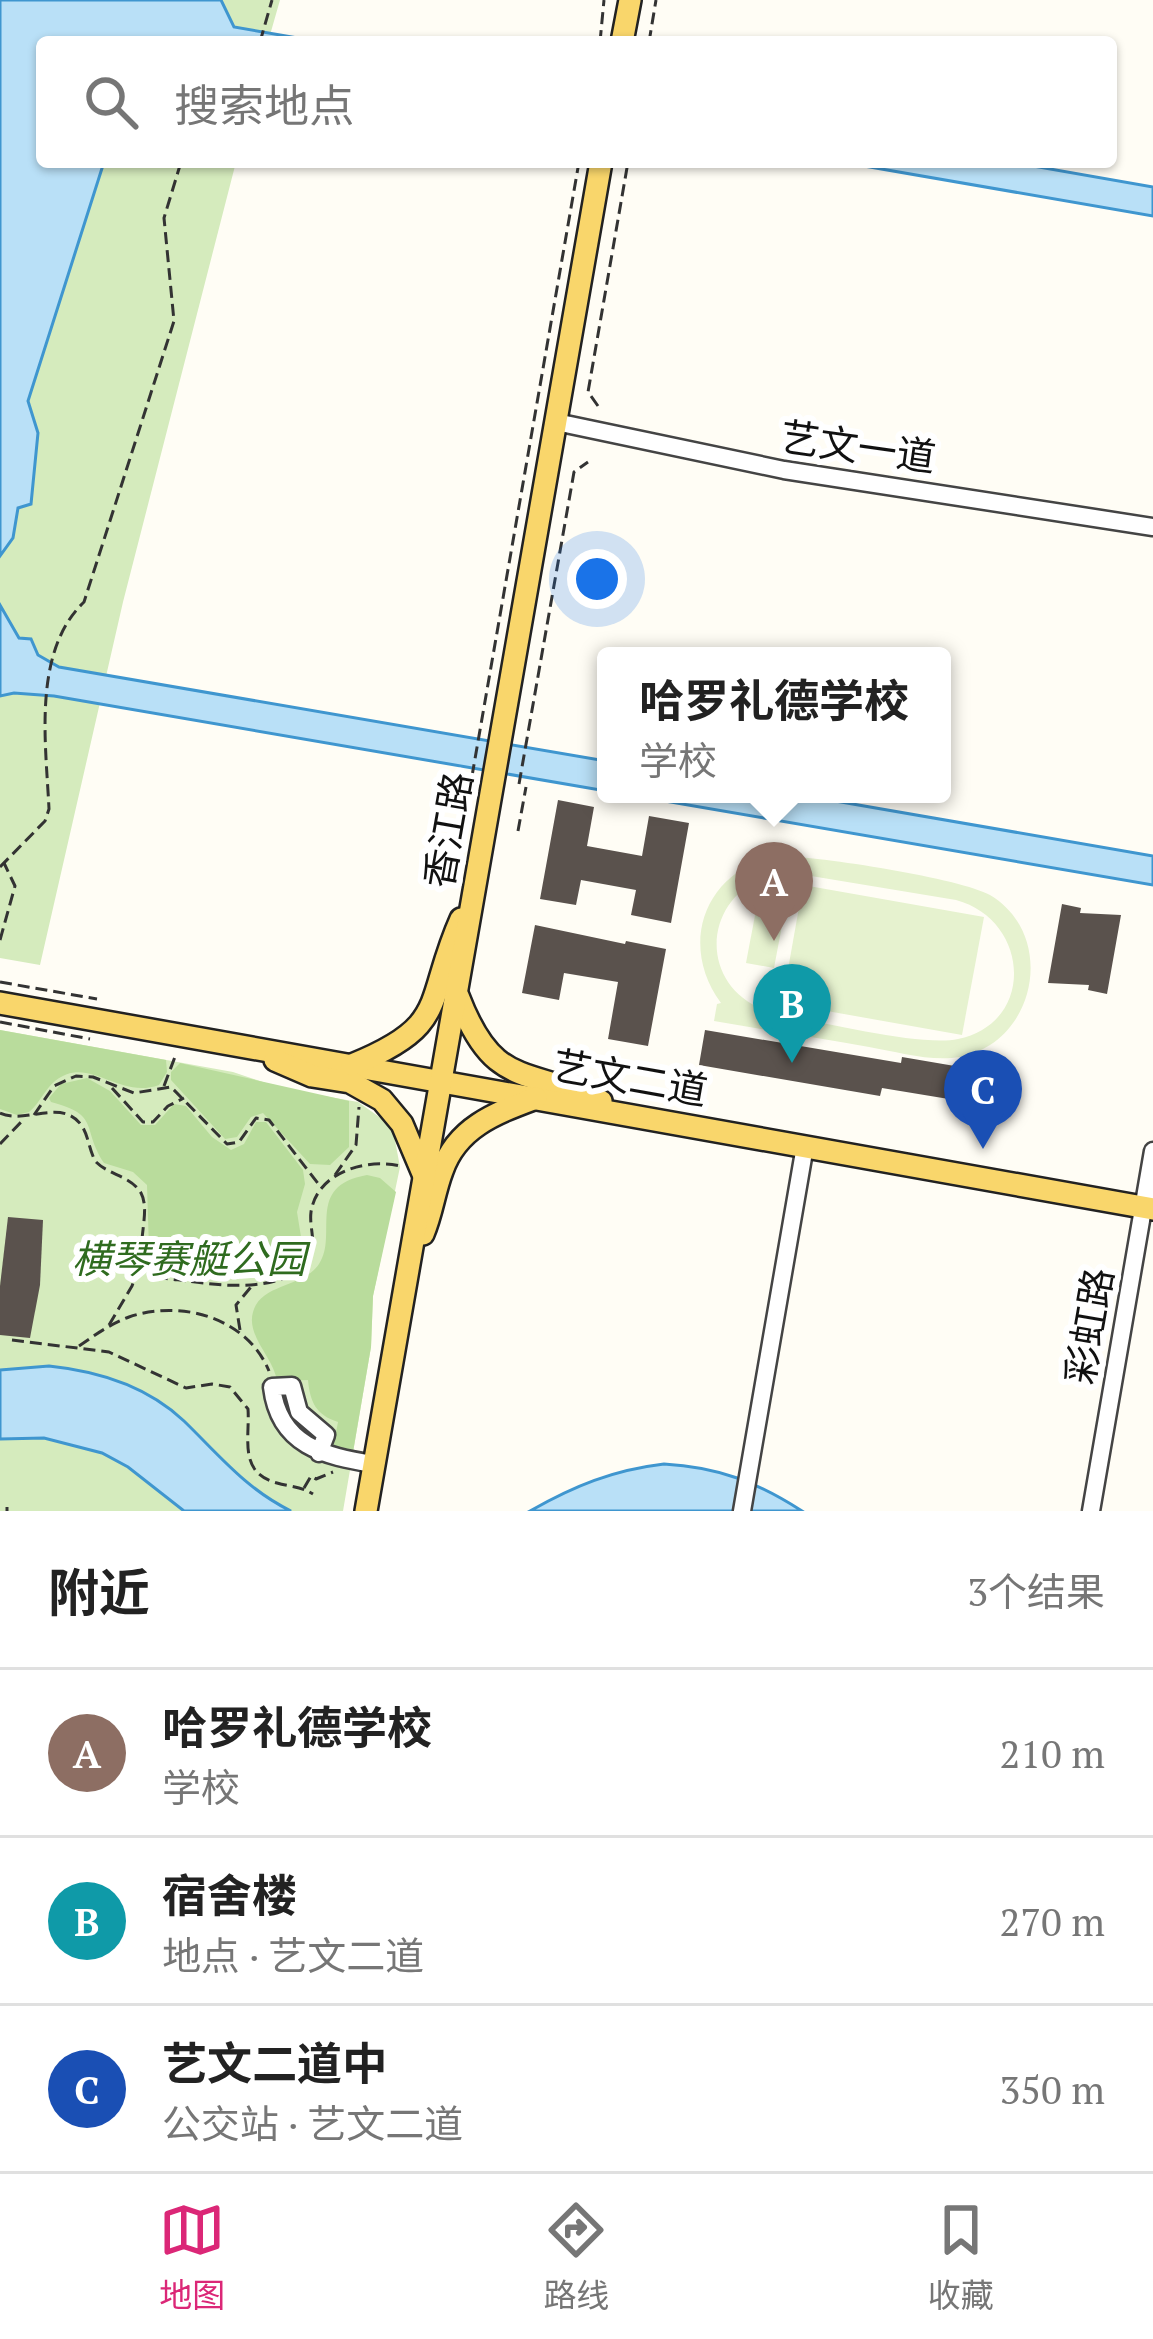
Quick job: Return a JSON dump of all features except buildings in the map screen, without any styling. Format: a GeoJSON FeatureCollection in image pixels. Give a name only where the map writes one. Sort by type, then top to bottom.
{"type":"FeatureCollection","features":[{"type":"Feature","properties":{"kind":"main road"},"geometry":{"type":"LineString","coordinates":[[623,36],[630,0]]}},
{"type":"Feature","properties":{"kind":"main road","name":"香江路"},"geometry":{"type":"LineString","coordinates":[[366,1511],[410,1262],[414,1172],[441,1081],[476,885],[490,734],[556,422],[601,168]]}},
{"type":"Feature","properties":{"kind":"main road"},"geometry":{"type":"LineString","coordinates":[[352,1065],[394,1047],[422,1024],[439,993],[445,954],[476,885]]}},
{"type":"Feature","properties":{"kind":"main road"},"geometry":{"type":"LineString","coordinates":[[457,993],[476,1038],[496,1061],[528,1079],[566,1086],[635,1116]]}},
{"type":"Feature","properties":{"kind":"main road","name":"艺文二道"},"geometry":{"type":"LineString","coordinates":[[0,1003],[1148,1208]]}},
{"type":"Feature","properties":{"kind":"main road"},"geometry":{"type":"LineString","coordinates":[[242,1045],[312,1076],[350,1082],[382,1100],[402,1124],[414,1172]]}},
{"type":"Feature","properties":{"kind":"main road"},"geometry":{"type":"LineString","coordinates":[[410,1262],[434,1208],[442,1170],[461,1138],[484,1118],[536,1098]]}},
{"type":"Feature","properties":{"kind":"street","name":"艺文一道"},"geometry":{"type":"LineString","coordinates":[[556,422],[784,470],[1153,527]]}},
{"type":"Feature","properties":{"kind":"street"},"geometry":{"type":"LineString","coordinates":[[742,1511],[805,1146]]}},
{"type":"Feature","properties":{"kind":"street","name":"彩虹路"},"geometry":{"type":"LineString","coordinates":[[1091,1511],[1148,1208],[1153,1151]]}},
{"type":"Feature","properties":{"kind":"street"},"geometry":{"type":"LineString","coordinates":[[272,1387],[283,1422],[298,1441],[319,1453],[374,1464]]}},
{"type":"Feature","properties":{"kind":"path"},"geometry":{"type":"LineString","coordinates":[[262,36],[272,0]]}},
{"type":"Feature","properties":{"kind":"path"},"geometry":{"type":"LineString","coordinates":[[601,36],[604,0]]}},
{"type":"Feature","properties":{"kind":"path"},"geometry":{"type":"LineString","coordinates":[[650,36],[656,0]]}},
{"type":"Feature","properties":{"kind":"path"},"geometry":{"type":"LineString","coordinates":[[0,940],[15,886],[2,865],[45,821],[49,809],[43,701],[68,617],[84,602],[174,321],[164,218],[179,168]]}},
{"type":"Feature","properties":{"kind":"path"},"geometry":{"type":"LineString","coordinates":[[483,778],[578,168]]}},
{"type":"Feature","properties":{"kind":"path"},"geometry":{"type":"LineString","coordinates":[[598,406],[588,392],[627,168]]}},
{"type":"Feature","properties":{"kind":"path"},"geometry":{"type":"LineString","coordinates":[[519,784],[574,472],[588,462]]}},
{"type":"Feature","properties":{"kind":"path"},"geometry":{"type":"LineString","coordinates":[[518,832],[526,787]]}},
{"type":"Feature","properties":{"kind":"path"},"geometry":{"type":"LineString","coordinates":[[0,982],[94,1019]]}},
{"type":"Feature","properties":{"kind":"path"},"geometry":{"type":"LineString","coordinates":[[0,1022],[94,1019]]}},
{"type":"Feature","properties":{"kind":"path"},"geometry":{"type":"LineString","coordinates":[[163,1087],[176,1054]]}},
{"type":"Feature","properties":{"kind":"path"},"geometry":{"type":"LineString","coordinates":[[34,1115],[49,1091],[68,1078],[93,1077],[134,1093],[176,1089],[227,1144],[239,1142],[256,1118],[268,1120],[322,1187]]}},
{"type":"Feature","properties":{"kind":"path"},"geometry":{"type":"LineString","coordinates":[[111,1087],[143,1122],[153,1122],[184,1098]]}},
{"type":"Feature","properties":{"kind":"path"},"geometry":{"type":"LineString","coordinates":[[143,1256],[149,1271],[158,1276],[222,1286],[254,1285],[290,1274],[309,1258],[314,1242],[311,1209],[322,1187],[356,1144],[359,1099]]}},
{"type":"Feature","properties":{"kind":"path"},"geometry":{"type":"LineString","coordinates":[[0,1144],[26,1118],[62,1112],[75,1119],[101,1168],[137,1189],[144,1205],[143,1256],[108,1326]]}},
{"type":"Feature","properties":{"kind":"path"},"geometry":{"type":"LineString","coordinates":[[0,1113],[26,1118]]}},
{"type":"Feature","properties":{"kind":"path"},"geometry":{"type":"LineString","coordinates":[[334,1176],[373,1164],[414,1172]]}},
{"type":"Feature","properties":{"kind":"path"},"geometry":{"type":"LineString","coordinates":[[254,1285],[236,1305],[236,1319],[264,1358],[272,1387]]}},
{"type":"Feature","properties":{"kind":"path"},"geometry":{"type":"LineString","coordinates":[[77,1347],[133,1316],[172,1311],[204,1315],[241,1332]]}},
{"type":"Feature","properties":{"kind":"path"},"geometry":{"type":"LineString","coordinates":[[12,1340],[125,1357],[178,1386],[230,1388],[248,1409],[245,1445],[254,1468],[274,1483],[313,1494]]}},
{"type":"Feature","properties":{"kind":"path"},"geometry":{"type":"LineString","coordinates":[[304,1488],[311,1476],[343,1473]]}},
{"type":"Feature","properties":{"kind":"green space"},"geometry":{"type":"Polygon","coordinates":[[[0,0],[280,0],[270,36],[36,36],[36,168],[234,168],[123,602],[40,965],[0,958],[0,0]]]}},
{"type":"Feature","properties":{"kind":"green space"},"geometry":{"type":"Polygon","coordinates":[[[773,856],[818,859],[918,875],[990,895],[1011,913],[1024,935],[1029,985],[1021,1010],[1007,1031],[986,1047],[949,1058],[714,1021],[721,1003],[702,959],[705,915],[729,879],[773,856]],[[776,874],[750,885],[732,901],[721,921],[720,966],[731,986],[749,1002],[775,1013],[842,1027],[941,1041],[983,1029],[1001,1013],[1011,993],[1010,949],[981,911],[956,900],[776,874]]]}},
{"type":"Feature","properties":{"kind":"green space"},"geometry":{"type":"Polygon","coordinates":[[[803,885],[984,917],[962,1035],[782,1003],[803,885]]]}},
{"type":"Feature","properties":{"kind":"green space"},"geometry":{"type":"Polygon","coordinates":[[[756,910],[784,915],[774,968],[746,963],[756,910]]]}},
{"type":"Feature","properties":{"kind":"green space","name":"横琴赛艇公园"},"geometry":{"type":"Polygon","coordinates":[[[0,1030],[233,1072],[284,1089],[358,1102],[385,1121],[394,1135],[400,1167],[373,1296],[371,1347],[343,1511],[0,1511],[0,1030]]]}},
{"type":"Feature","properties":{"kind":"green space"},"geometry":{"type":"Polygon","coordinates":[[[0,1030],[166,1060],[167,1072],[159,1085],[144,1088],[92,1074],[68,1074],[55,1081],[29,1112],[17,1115],[0,1109],[0,1030]]]}},
{"type":"Feature","properties":{"kind":"green space"},"geometry":{"type":"Polygon","coordinates":[[[180,1063],[349,1101],[349,1147],[330,1165],[310,1164],[263,1113],[251,1117],[237,1137],[225,1139],[171,1080],[171,1072],[180,1063]]]}},
{"type":"Feature","properties":{"kind":"green space"},"geometry":{"type":"Polygon","coordinates":[[[87,1078],[110,1091],[141,1125],[155,1125],[174,1104],[186,1106],[212,1137],[231,1150],[244,1144],[256,1122],[266,1122],[303,1170],[305,1184],[297,1212],[302,1243],[291,1261],[282,1266],[246,1267],[212,1279],[158,1261],[149,1250],[147,1185],[133,1172],[104,1163],[84,1118],[49,1098],[61,1084],[87,1078]]]}},
{"type":"Feature","properties":{"kind":"green space"},"geometry":{"type":"Polygon","coordinates":[[[367,1175],[380,1178],[396,1192],[373,1296],[371,1347],[353,1452],[332,1453],[338,1422],[316,1407],[308,1380],[277,1381],[253,1330],[253,1312],[264,1296],[303,1278],[319,1264],[329,1200],[348,1181],[367,1175]]]}},
{"type":"Feature","properties":{"kind":"water"},"geometry":{"type":"Polygon","coordinates":[[[0,0],[221,0],[234,27],[286,36],[36,36],[36,168],[102,168],[28,401],[38,433],[31,504],[18,508],[13,538],[0,556],[0,0]]]}},
{"type":"Feature","properties":{"kind":"water"},"geometry":{"type":"Polygon","coordinates":[[[876,168],[1044,168],[1153,187],[1153,216],[876,168]]]}},
{"type":"Feature","properties":{"kind":"water"},"geometry":{"type":"Polygon","coordinates":[[[0,605],[19,638],[31,639],[38,655],[59,667],[597,759],[597,789],[54,696],[0,696],[0,605]]]}},
{"type":"Feature","properties":{"kind":"water"},"geometry":{"type":"Polygon","coordinates":[[[676,803],[847,803],[1153,856],[1153,885],[676,803]]]}},
{"type":"Feature","properties":{"kind":"water"},"geometry":{"type":"Polygon","coordinates":[[[49,1366],[103,1376],[154,1398],[247,1482],[291,1511],[184,1511],[102,1453],[44,1438],[0,1439],[0,1370],[49,1366]]]}},
{"type":"Feature","properties":{"kind":"water"},"geometry":{"type":"Polygon","coordinates":[[[664,1464],[736,1478],[802,1511],[530,1511],[594,1480],[664,1464]]]}},
{"type":"Feature","properties":{"kind":"place","name":"哈罗礼德学校"},"geometry":{"type":"Point","coordinates":[774,941]}},
{"type":"Feature","properties":{"kind":"place","name":"宿舍楼"},"geometry":{"type":"Point","coordinates":[792,1063]}},
{"type":"Feature","properties":{"kind":"place","name":"艺文二道中"},"geometry":{"type":"Point","coordinates":[983,1149]}}]}
